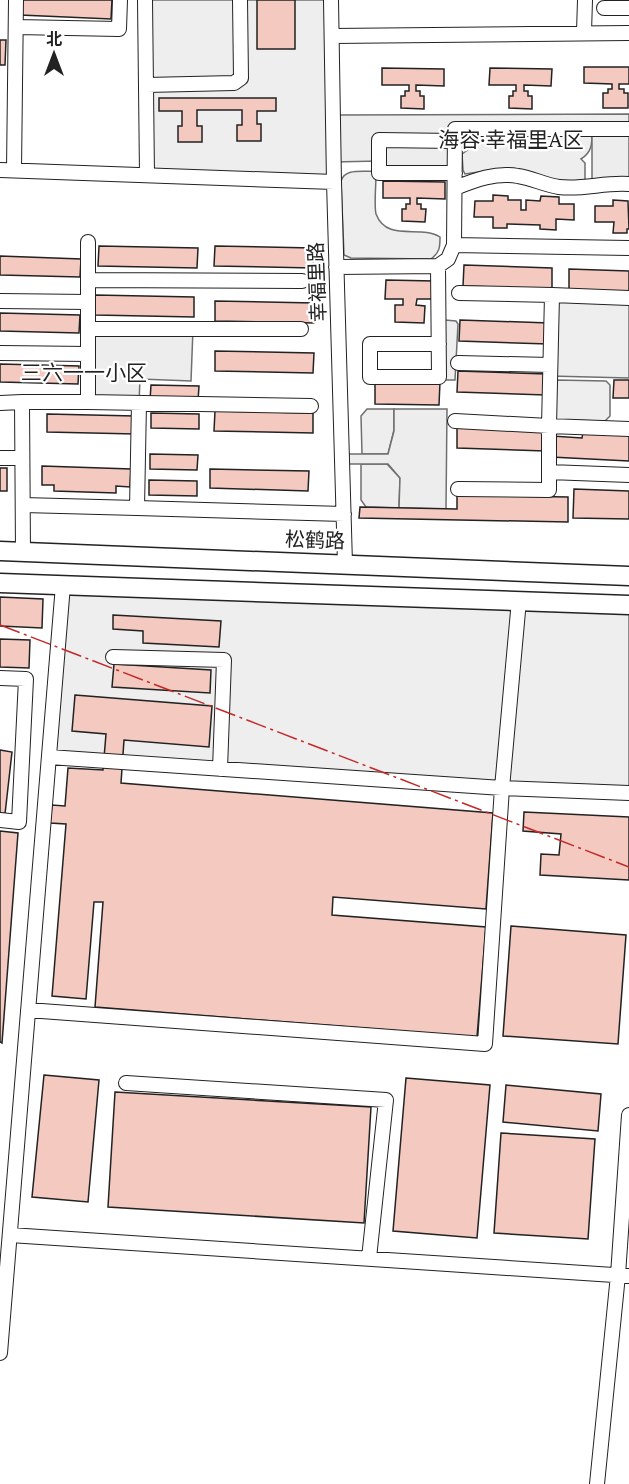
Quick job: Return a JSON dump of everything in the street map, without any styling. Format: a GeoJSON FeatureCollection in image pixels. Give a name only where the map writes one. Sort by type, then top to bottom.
{"type":"FeatureCollection","features":[{"type":"Feature","properties":{"kind":"main road","name":"松鹤路"},"geometry":{"type":"LineString","coordinates":[[0,551],[629,576]]}},
{"type":"Feature","properties":{"kind":"main road"},"geometry":{"type":"LineString","coordinates":[[0,583],[629,605]]}},
{"type":"Feature","properties":{"kind":"street"},"geometry":{"type":"LineString","coordinates":[[16,0],[7,170],[334,182]]}},
{"type":"Feature","properties":{"kind":"street"},"geometry":{"type":"LineString","coordinates":[[16,27],[119,29],[120,0]]}},
{"type":"Feature","properties":{"kind":"street"},"geometry":{"type":"LineString","coordinates":[[145,0],[147,175]]}},
{"type":"Feature","properties":{"kind":"street"},"geometry":{"type":"LineString","coordinates":[[146,85],[234,83],[241,78],[240,0]]}},
{"type":"Feature","properties":{"kind":"street","name":"幸福里路"},"geometry":{"type":"LineString","coordinates":[[331,0],[345,564]]}},
{"type":"Feature","properties":{"kind":"street"},"geometry":{"type":"LineString","coordinates":[[584,32],[585,0]]}},
{"type":"Feature","properties":{"kind":"street"},"geometry":{"type":"LineString","coordinates":[[604,8],[629,8]]}},
{"type":"Feature","properties":{"kind":"street"},"geometry":{"type":"LineString","coordinates":[[332,36],[629,33]]}},
{"type":"Feature","properties":{"kind":"street"},"geometry":{"type":"LineString","coordinates":[[336,267],[438,266],[448,259],[454,245],[455,129],[629,129]]}},
{"type":"Feature","properties":{"kind":"street"},"geometry":{"type":"LineString","coordinates":[[455,141],[379,140],[379,173],[455,173]]}},
{"type":"Feature","properties":{"kind":"street"},"geometry":{"type":"LineString","coordinates":[[454,188],[481,178],[504,175],[519,176],[558,187],[588,187],[612,182],[629,184]]}},
{"type":"Feature","properties":{"kind":"street"},"geometry":{"type":"LineString","coordinates":[[88,242],[88,402]]}},
{"type":"Feature","properties":{"kind":"street"},"geometry":{"type":"LineString","coordinates":[[454,245],[629,248]]}},
{"type":"Feature","properties":{"kind":"street"},"geometry":{"type":"LineString","coordinates":[[438,266],[439,344],[439,377],[370,377],[370,344],[439,344]]}},
{"type":"Feature","properties":{"kind":"street"},"geometry":{"type":"LineString","coordinates":[[88,280],[302,281]]}},
{"type":"Feature","properties":{"kind":"street"},"geometry":{"type":"LineString","coordinates":[[459,293],[629,298]]}},
{"type":"Feature","properties":{"kind":"street"},"geometry":{"type":"LineString","coordinates":[[458,489],[549,489],[552,295]]}},
{"type":"Feature","properties":{"kind":"street"},"geometry":{"type":"LineString","coordinates":[[0,301],[88,302]]}},
{"type":"Feature","properties":{"kind":"street"},"geometry":{"type":"LineString","coordinates":[[88,329],[302,329]]}},
{"type":"Feature","properties":{"kind":"street"},"geometry":{"type":"LineString","coordinates":[[0,352],[88,354]]}},
{"type":"Feature","properties":{"kind":"street"},"geometry":{"type":"LineString","coordinates":[[458,363],[550,365]]}},
{"type":"Feature","properties":{"kind":"street"},"geometry":{"type":"LineString","coordinates":[[0,402],[311,406]]}},
{"type":"Feature","properties":{"kind":"street"},"geometry":{"type":"LineString","coordinates":[[22,402],[23,552]]}},
{"type":"Feature","properties":{"kind":"street"},"geometry":{"type":"LineString","coordinates":[[137,508],[139,403]]}},
{"type":"Feature","properties":{"kind":"street"},"geometry":{"type":"LineString","coordinates":[[455,421],[629,429]]}},
{"type":"Feature","properties":{"kind":"street"},"geometry":{"type":"LineString","coordinates":[[0,458],[22,459]]}},
{"type":"Feature","properties":{"kind":"street"},"geometry":{"type":"LineString","coordinates":[[549,472],[629,475]]}},
{"type":"Feature","properties":{"kind":"street"},"geometry":{"type":"LineString","coordinates":[[22,505],[344,514]]}},
{"type":"Feature","properties":{"kind":"street"},"geometry":{"type":"LineString","coordinates":[[0,1353],[63,585]]}},
{"type":"Feature","properties":{"kind":"street"},"geometry":{"type":"LineString","coordinates":[[28,1010],[484,1044],[502,788],[519,600]]}},
{"type":"Feature","properties":{"kind":"street"},"geometry":{"type":"LineString","coordinates":[[114,657],[224,660],[220,769]]}},
{"type":"Feature","properties":{"kind":"street"},"geometry":{"type":"LineString","coordinates":[[0,678],[26,679],[20,822],[0,820]]}},
{"type":"Feature","properties":{"kind":"street"},"geometry":{"type":"LineString","coordinates":[[49,757],[502,788],[629,793]]}},
{"type":"Feature","properties":{"kind":"street"},"geometry":{"type":"LineString","coordinates":[[126,1083],[386,1100],[369,1258]]}},
{"type":"Feature","properties":{"kind":"street"},"geometry":{"type":"LineString","coordinates":[[597,1484],[623,1276],[629,1115]]}},
{"type":"Feature","properties":{"kind":"street"},"geometry":{"type":"LineString","coordinates":[[10,1234],[623,1276]]}},
{"type":"Feature","properties":{"kind":"shaded area"},"geometry":{"type":"Polygon","coordinates":[[[145,0],[331,0],[334,182],[147,175],[145,0]]]}},
{"type":"Feature","properties":{"kind":"shaded area"},"geometry":{"type":"Polygon","coordinates":[[[629,114],[629,184],[592,187],[592,129],[455,129],[455,173],[379,173],[379,161],[333,162],[333,115],[629,114]]]}},
{"type":"Feature","properties":{"kind":"shaded area"},"geometry":{"type":"Polygon","coordinates":[[[455,129],[592,129],[590,150],[581,159],[585,163],[585,180],[583,183],[567,183],[492,170],[465,174],[462,154],[469,149],[455,149],[455,129]]]}},
{"type":"Feature","properties":{"kind":"shaded area"},"geometry":{"type":"Polygon","coordinates":[[[373,171],[376,175],[375,210],[381,223],[396,231],[432,233],[440,237],[439,249],[431,259],[351,258],[344,255],[341,181],[350,172],[373,171]]]}},
{"type":"Feature","properties":{"kind":"shaded area"},"geometry":{"type":"Polygon","coordinates":[[[552,295],[629,298],[629,378],[550,376],[552,295]]]}},
{"type":"Feature","properties":{"kind":"shaded area"},"geometry":{"type":"Polygon","coordinates":[[[445,320],[456,321],[458,324],[455,380],[443,380],[445,320]]]}},
{"type":"Feature","properties":{"kind":"shaded area"},"geometry":{"type":"Polygon","coordinates":[[[88,329],[193,329],[191,381],[140,379],[139,403],[88,402],[88,329]]]}},
{"type":"Feature","properties":{"kind":"shaded area"},"geometry":{"type":"Polygon","coordinates":[[[556,380],[606,381],[610,385],[610,416],[605,421],[555,420],[556,380]]]}},
{"type":"Feature","properties":{"kind":"shaded area"},"geometry":{"type":"Polygon","coordinates":[[[367,409],[394,409],[394,430],[388,454],[362,454],[361,416],[367,409]]]}},
{"type":"Feature","properties":{"kind":"shaded area"},"geometry":{"type":"Polygon","coordinates":[[[394,409],[447,409],[446,509],[399,508],[400,478],[388,464],[342,464],[342,454],[388,454],[394,431],[394,409]]]}},
{"type":"Feature","properties":{"kind":"shaded area"},"geometry":{"type":"Polygon","coordinates":[[[361,464],[387,464],[400,478],[399,508],[366,507],[361,500],[361,464]]]}},
{"type":"Feature","properties":{"kind":"shaded area"},"geometry":{"type":"Polygon","coordinates":[[[63,585],[629,605],[629,793],[49,757],[63,585]]]}},
{"type":"Feature","properties":{"kind":"building"},"geometry":{"type":"Polygon","coordinates":[[[21,0],[112,0],[111,19],[20,15],[21,0]]]}},
{"type":"Feature","properties":{"kind":"building"},"geometry":{"type":"Polygon","coordinates":[[[257,0],[295,0],[295,49],[257,49],[257,0]]]}},
{"type":"Feature","properties":{"kind":"building"},"geometry":{"type":"Polygon","coordinates":[[[0,40],[6,40],[5,65],[0,65],[0,40]]]}},
{"type":"Feature","properties":{"kind":"building"},"geometry":{"type":"Polygon","coordinates":[[[584,67],[629,67],[629,84],[619,84],[619,89],[624,89],[624,93],[628,93],[628,108],[603,108],[603,93],[608,93],[608,89],[612,89],[612,84],[584,83],[584,67]]]}},
{"type":"Feature","properties":{"kind":"building"},"geometry":{"type":"Polygon","coordinates":[[[382,68],[444,69],[444,86],[416,85],[416,91],[420,91],[420,96],[424,96],[424,109],[401,108],[401,96],[405,96],[405,91],[409,91],[409,85],[382,85],[382,68]]]}},
{"type":"Feature","properties":{"kind":"building"},"geometry":{"type":"Polygon","coordinates":[[[490,68],[552,69],[551,86],[524,85],[524,91],[528,91],[528,96],[532,96],[532,109],[509,108],[509,96],[513,96],[516,85],[489,85],[490,68]]]}},
{"type":"Feature","properties":{"kind":"building"},"geometry":{"type":"Polygon","coordinates":[[[159,98],[276,98],[276,111],[257,111],[257,124],[261,124],[261,141],[237,141],[237,125],[242,125],[242,110],[197,110],[197,126],[202,126],[202,142],[178,142],[178,126],[182,126],[182,111],[159,111],[159,98]]]}},
{"type":"Feature","properties":{"kind":"building"},"geometry":{"type":"Polygon","coordinates":[[[383,181],[445,182],[445,199],[417,198],[417,204],[421,204],[421,209],[426,209],[425,222],[402,221],[402,209],[406,209],[406,204],[410,204],[410,198],[383,198],[383,181]]]}},
{"type":"Feature","properties":{"kind":"building"},"geometry":{"type":"Polygon","coordinates":[[[493,195],[508,196],[508,200],[521,200],[521,210],[526,210],[526,200],[540,201],[541,196],[559,197],[559,204],[574,204],[574,220],[556,219],[556,230],[540,229],[540,225],[507,224],[507,228],[493,228],[493,217],[474,217],[475,201],[493,201],[493,195]]]}},
{"type":"Feature","properties":{"kind":"building"},"geometry":{"type":"Polygon","coordinates":[[[613,200],[628,201],[629,229],[627,233],[613,233],[614,222],[595,222],[595,206],[613,206],[613,200]]]}},
{"type":"Feature","properties":{"kind":"building"},"geometry":{"type":"Polygon","coordinates":[[[99,246],[198,248],[197,268],[98,266],[99,246]]]}},
{"type":"Feature","properties":{"kind":"building"},"geometry":{"type":"Polygon","coordinates":[[[215,246],[313,248],[313,268],[214,266],[215,246]]]}},
{"type":"Feature","properties":{"kind":"building"},"geometry":{"type":"Polygon","coordinates":[[[0,256],[81,259],[80,277],[0,275],[0,256]]]}},
{"type":"Feature","properties":{"kind":"building"},"geometry":{"type":"Polygon","coordinates":[[[464,265],[552,268],[552,289],[463,286],[464,265]]]}},
{"type":"Feature","properties":{"kind":"building"},"geometry":{"type":"Polygon","coordinates":[[[569,269],[629,271],[629,292],[569,290],[569,269]]]}},
{"type":"Feature","properties":{"kind":"building"},"geometry":{"type":"Polygon","coordinates":[[[386,280],[434,281],[434,299],[417,299],[416,305],[425,306],[424,323],[395,322],[395,305],[403,305],[403,299],[385,299],[386,280]]]}},
{"type":"Feature","properties":{"kind":"building"},"geometry":{"type":"Polygon","coordinates":[[[95,295],[194,297],[194,317],[95,315],[95,295]]]}},
{"type":"Feature","properties":{"kind":"building"},"geometry":{"type":"Polygon","coordinates":[[[215,301],[314,303],[314,323],[215,321],[215,301]]]}},
{"type":"Feature","properties":{"kind":"building"},"geometry":{"type":"Polygon","coordinates":[[[0,313],[80,315],[79,333],[0,331],[0,313]]]}},
{"type":"Feature","properties":{"kind":"building"},"geometry":{"type":"Polygon","coordinates":[[[460,320],[549,323],[548,344],[459,341],[460,320]]]}},
{"type":"Feature","properties":{"kind":"building"},"geometry":{"type":"Polygon","coordinates":[[[215,351],[314,353],[313,373],[215,371],[215,351]]]}},
{"type":"Feature","properties":{"kind":"building"},"geometry":{"type":"Polygon","coordinates":[[[0,364],[79,366],[78,384],[0,382],[0,364]]]}},
{"type":"Feature","properties":{"kind":"building"},"geometry":{"type":"Polygon","coordinates":[[[458,371],[547,374],[546,395],[457,392],[458,371]]]}},
{"type":"Feature","properties":{"kind":"building"},"geometry":{"type":"Polygon","coordinates":[[[614,380],[629,380],[629,398],[613,398],[614,380]]]}},
{"type":"Feature","properties":{"kind":"building"},"geometry":{"type":"Polygon","coordinates":[[[375,381],[440,382],[439,405],[375,404],[375,381]]]}},
{"type":"Feature","properties":{"kind":"building"},"geometry":{"type":"Polygon","coordinates":[[[151,385],[199,386],[198,401],[150,400],[151,385]]]}},
{"type":"Feature","properties":{"kind":"building"},"geometry":{"type":"Polygon","coordinates":[[[215,411],[313,413],[313,433],[214,431],[215,411]]]}},
{"type":"Feature","properties":{"kind":"building"},"geometry":{"type":"Polygon","coordinates":[[[151,413],[199,414],[199,429],[151,428],[151,413]]]}},
{"type":"Feature","properties":{"kind":"building"},"geometry":{"type":"Polygon","coordinates":[[[47,414],[135,416],[135,434],[47,432],[47,414]]]}},
{"type":"Feature","properties":{"kind":"building"},"geometry":{"type":"Polygon","coordinates":[[[457,427],[546,430],[545,451],[457,448],[457,427]]]}},
{"type":"Feature","properties":{"kind":"building"},"geometry":{"type":"Polygon","coordinates":[[[583,432],[629,433],[629,461],[551,457],[552,436],[582,438],[583,432]]]}},
{"type":"Feature","properties":{"kind":"building"},"geometry":{"type":"Polygon","coordinates":[[[150,454],[198,455],[197,470],[150,469],[150,454]]]}},
{"type":"Feature","properties":{"kind":"building"},"geometry":{"type":"Polygon","coordinates":[[[42,466],[131,469],[130,487],[116,486],[116,493],[54,491],[54,485],[42,485],[42,466]]]}},
{"type":"Feature","properties":{"kind":"building"},"geometry":{"type":"Polygon","coordinates":[[[0,468],[7,468],[7,491],[0,491],[0,468]]]}},
{"type":"Feature","properties":{"kind":"building"},"geometry":{"type":"Polygon","coordinates":[[[210,469],[309,471],[308,491],[210,488],[210,469]]]}},
{"type":"Feature","properties":{"kind":"building"},"geometry":{"type":"Polygon","coordinates":[[[149,480],[197,481],[197,496],[149,495],[149,480]]]}},
{"type":"Feature","properties":{"kind":"building"},"geometry":{"type":"Polygon","coordinates":[[[574,489],[629,491],[629,519],[573,518],[574,489]]]}},
{"type":"Feature","properties":{"kind":"building"},"geometry":{"type":"Polygon","coordinates":[[[457,495],[568,497],[568,522],[359,518],[360,507],[457,509],[457,495]]]}},
{"type":"Feature","properties":{"kind":"building"},"geometry":{"type":"Polygon","coordinates":[[[0,597],[43,599],[42,628],[0,626],[0,597]]]}},
{"type":"Feature","properties":{"kind":"building"},"geometry":{"type":"Polygon","coordinates":[[[113,615],[221,621],[219,647],[143,643],[143,631],[113,629],[113,615]]]}},
{"type":"Feature","properties":{"kind":"building"},"geometry":{"type":"Polygon","coordinates":[[[0,639],[30,640],[29,668],[0,667],[0,639]]]}},
{"type":"Feature","properties":{"kind":"building"},"geometry":{"type":"Polygon","coordinates":[[[114,664],[211,670],[210,693],[112,687],[114,664]]]}},
{"type":"Feature","properties":{"kind":"building"},"geometry":{"type":"Polygon","coordinates":[[[75,695],[212,706],[209,747],[124,740],[121,783],[493,813],[486,909],[333,897],[332,915],[486,927],[477,1037],[95,1007],[103,902],[94,902],[86,999],[52,996],[66,824],[50,823],[52,805],[65,806],[68,768],[103,770],[106,734],[72,731],[75,695]]]}},
{"type":"Feature","properties":{"kind":"building"},"geometry":{"type":"Polygon","coordinates":[[[0,750],[12,752],[5,814],[0,813],[0,750]]]}},
{"type":"Feature","properties":{"kind":"building"},"geometry":{"type":"Polygon","coordinates":[[[524,812],[629,817],[629,880],[540,875],[541,854],[559,855],[561,834],[523,831],[524,812]]]}},
{"type":"Feature","properties":{"kind":"building"},"geometry":{"type":"Polygon","coordinates":[[[0,831],[18,833],[2,1043],[0,1042],[0,831]]]}},
{"type":"Feature","properties":{"kind":"building"},"geometry":{"type":"Polygon","coordinates":[[[511,926],[626,935],[618,1044],[503,1036],[511,926]]]}},
{"type":"Feature","properties":{"kind":"building"},"geometry":{"type":"Polygon","coordinates":[[[44,1075],[99,1080],[88,1202],[32,1197],[44,1075]]]}},
{"type":"Feature","properties":{"kind":"building"},"geometry":{"type":"Polygon","coordinates":[[[406,1078],[490,1085],[477,1238],[393,1231],[406,1078]]]}},
{"type":"Feature","properties":{"kind":"building"},"geometry":{"type":"Polygon","coordinates":[[[506,1085],[601,1094],[598,1131],[503,1122],[506,1085]]]}},
{"type":"Feature","properties":{"kind":"building"},"geometry":{"type":"Polygon","coordinates":[[[115,1092],[371,1107],[364,1223],[108,1207],[115,1092]]]}},
{"type":"Feature","properties":{"kind":"building"},"geometry":{"type":"Polygon","coordinates":[[[501,1133],[595,1139],[588,1239],[494,1233],[501,1133]]]}},
{"type":"Feature","properties":{"kind":"power"},"geometry":{"type":"LineString","coordinates":[[0,625],[629,867]]}},
{"type":"Feature","properties":{"kind":"district","name":"海容·幸福里A区"},"geometry":{"type":"Point","coordinates":[511,140]}},
{"type":"Feature","properties":{"kind":"district","name":"三六一一小区"},"geometry":{"type":"Point","coordinates":[84,373]}}]}
